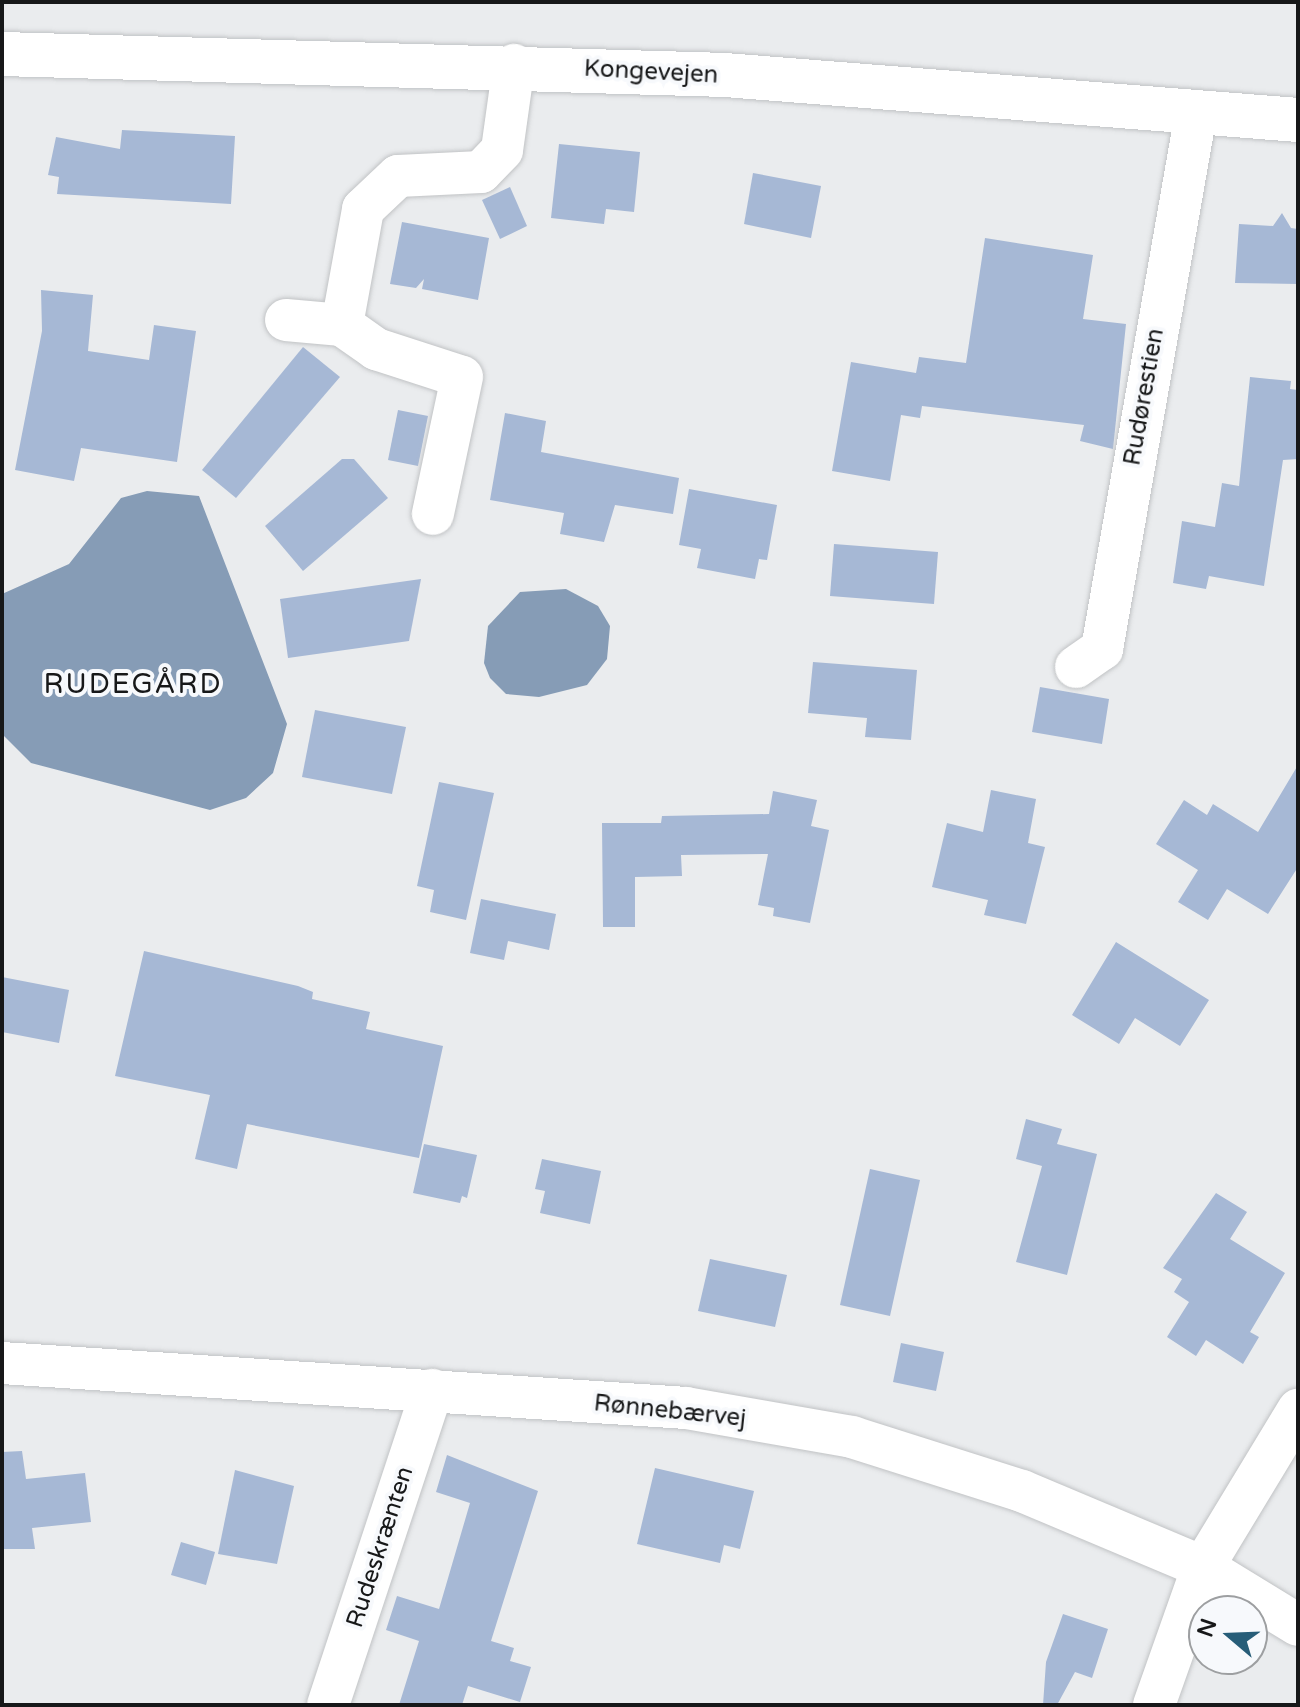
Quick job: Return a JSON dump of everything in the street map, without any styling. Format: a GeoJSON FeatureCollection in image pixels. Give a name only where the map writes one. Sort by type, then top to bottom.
{"type":"FeatureCollection","features":[{"type":"Feature","properties":{"kind":"main road","name":"Kongevejen"},"geometry":{"type":"LineString","coordinates":[[2,54],[514,65],[725,75],[1298,120]]}},
{"type":"Feature","properties":{"kind":"street"},"geometry":{"type":"LineString","coordinates":[[342,325],[363,209],[398,176],[481,172],[502,150],[514,65]]}},
{"type":"Feature","properties":{"kind":"street","name":"Rudørestien"},"geometry":{"type":"LineString","coordinates":[[1076,667],[1102,649],[1196,113]]}},
{"type":"Feature","properties":{"kind":"street"},"geometry":{"type":"LineString","coordinates":[[286,320],[342,325],[376,349],[462,377],[433,514]]}},
{"type":"Feature","properties":{"kind":"street","name":"Rønnebærvej"},"geometry":{"type":"LineString","coordinates":[[2,1363],[686,1408],[852,1437],[1010,1486],[1203,1567],[1298,1625]]}},
{"type":"Feature","properties":{"kind":"street","name":"Rudeskrænten"},"geometry":{"type":"LineString","coordinates":[[328,1705],[432,1390]]}},
{"type":"Feature","properties":{"kind":"street"},"geometry":{"type":"LineString","coordinates":[[1154,1705],[1203,1567],[1298,1410]]}},
{"type":"Feature","properties":{"kind":"water"},"geometry":{"type":"Polygon","coordinates":[[[147,491],[199,496],[287,724],[273,773],[246,798],[210,810],[31,763],[2,734],[2,594],[69,564],[121,498],[147,491]]]}},
{"type":"Feature","properties":{"kind":"water"},"geometry":{"type":"Polygon","coordinates":[[[566,589],[598,606],[610,626],[607,659],[587,685],[539,697],[506,694],[490,678],[484,663],[488,626],[520,592],[566,589]]]}},
{"type":"Feature","properties":{"kind":"building"},"geometry":{"type":"Polygon","coordinates":[[[122,130],[235,136],[231,204],[57,194],[59,177],[48,175],[56,137],[120,149],[122,130]]]}},
{"type":"Feature","properties":{"kind":"building"},"geometry":{"type":"Polygon","coordinates":[[[559,144],[640,152],[634,212],[606,209],[604,224],[551,218],[559,144]]]}},
{"type":"Feature","properties":{"kind":"building"},"geometry":{"type":"Polygon","coordinates":[[[753,173],[821,186],[811,238],[744,224],[753,173]]]}},
{"type":"Feature","properties":{"kind":"building"},"geometry":{"type":"Polygon","coordinates":[[[510,187],[527,226],[500,239],[482,200],[510,187]]]}},
{"type":"Feature","properties":{"kind":"building"},"geometry":{"type":"Polygon","coordinates":[[[1282,213],[1291,228],[1298,229],[1298,284],[1235,283],[1239,224],[1273,226],[1282,213]]]}},
{"type":"Feature","properties":{"kind":"building"},"geometry":{"type":"Polygon","coordinates":[[[402,222],[489,238],[478,300],[422,289],[424,279],[416,288],[390,284],[402,222]]]}},
{"type":"Feature","properties":{"kind":"building"},"geometry":{"type":"Polygon","coordinates":[[[985,238],[1093,255],[1083,319],[1126,324],[1113,449],[1080,441],[1084,425],[922,406],[920,418],[901,415],[890,481],[832,471],[851,362],[916,373],[919,357],[966,363],[985,238]]]}},
{"type":"Feature","properties":{"kind":"building"},"geometry":{"type":"Polygon","coordinates":[[[41,290],[93,295],[88,351],[149,360],[154,325],[196,331],[177,462],[81,448],[74,481],[15,470],[42,331],[41,290]]]}},
{"type":"Feature","properties":{"kind":"building"},"geometry":{"type":"Polygon","coordinates":[[[303,347],[340,377],[236,498],[202,470],[303,347]]]}},
{"type":"Feature","properties":{"kind":"building"},"geometry":{"type":"Polygon","coordinates":[[[1250,377],[1291,381],[1290,389],[1298,390],[1298,459],[1283,460],[1264,586],[1209,576],[1206,589],[1173,583],[1182,521],[1215,527],[1222,483],[1239,486],[1250,377]]]}},
{"type":"Feature","properties":{"kind":"building"},"geometry":{"type":"Polygon","coordinates":[[[398,410],[428,416],[418,466],[388,460],[398,410]]]}},
{"type":"Feature","properties":{"kind":"building"},"geometry":{"type":"Polygon","coordinates":[[[505,413],[546,421],[541,452],[679,478],[673,514],[615,505],[604,542],[560,534],[564,513],[490,500],[505,413]]]}},
{"type":"Feature","properties":{"kind":"building"},"geometry":{"type":"Polygon","coordinates":[[[342,459],[354,459],[388,498],[303,571],[265,526],[342,459]]]}},
{"type":"Feature","properties":{"kind":"building"},"geometry":{"type":"Polygon","coordinates":[[[689,489],[777,505],[767,560],[759,559],[755,579],[697,568],[701,549],[679,545],[689,489]]]}},
{"type":"Feature","properties":{"kind":"building"},"geometry":{"type":"Polygon","coordinates":[[[834,544],[938,552],[934,604],[830,596],[834,544]]]}},
{"type":"Feature","properties":{"kind":"building"},"geometry":{"type":"Polygon","coordinates":[[[421,579],[409,641],[288,658],[280,599],[421,579]]]}},
{"type":"Feature","properties":{"kind":"building"},"geometry":{"type":"Polygon","coordinates":[[[813,662],[917,670],[911,740],[865,737],[867,718],[808,713],[813,662]]]}},
{"type":"Feature","properties":{"kind":"building"},"geometry":{"type":"Polygon","coordinates":[[[1040,687],[1109,699],[1102,744],[1032,732],[1040,687]]]}},
{"type":"Feature","properties":{"kind":"building"},"geometry":{"type":"Polygon","coordinates":[[[315,710],[406,727],[392,794],[302,777],[315,710]]]}},
{"type":"Feature","properties":{"kind":"building"},"geometry":{"type":"Polygon","coordinates":[[[1298,765],[1298,867],[1268,914],[1227,889],[1208,920],[1178,902],[1198,870],[1156,844],[1184,800],[1207,815],[1213,804],[1258,832],[1298,765]]]}},
{"type":"Feature","properties":{"kind":"building"},"geometry":{"type":"Polygon","coordinates":[[[439,782],[494,793],[466,920],[430,912],[434,890],[417,886],[439,782]]]}},
{"type":"Feature","properties":{"kind":"building"},"geometry":{"type":"Polygon","coordinates":[[[991,790],[1036,799],[1028,843],[1045,847],[1026,924],[984,915],[988,900],[932,887],[947,823],[983,832],[991,790]]]}},
{"type":"Feature","properties":{"kind":"building"},"geometry":{"type":"Polygon","coordinates":[[[773,791],[817,800],[811,826],[829,830],[810,923],[773,916],[774,908],[758,905],[768,854],[681,855],[682,876],[635,877],[635,927],[603,927],[602,823],[661,823],[662,816],[769,814],[773,791]]]}},
{"type":"Feature","properties":{"kind":"building"},"geometry":{"type":"Polygon","coordinates":[[[481,899],[556,914],[549,950],[508,941],[504,960],[470,953],[481,899]]]}},
{"type":"Feature","properties":{"kind":"building"},"geometry":{"type":"Polygon","coordinates":[[[1116,942],[1209,1000],[1180,1046],[1135,1018],[1119,1044],[1072,1015],[1116,942]]]}},
{"type":"Feature","properties":{"kind":"building"},"geometry":{"type":"Polygon","coordinates":[[[144,951],[298,986],[313,992],[312,999],[370,1012],[366,1029],[443,1046],[419,1158],[247,1124],[237,1169],[195,1159],[210,1095],[115,1076],[144,951]]]}},
{"type":"Feature","properties":{"kind":"building"},"geometry":{"type":"Polygon","coordinates":[[[2,977],[69,990],[59,1043],[2,1032],[2,977]]]}},
{"type":"Feature","properties":{"kind":"building"},"geometry":{"type":"Polygon","coordinates":[[[1026,1119],[1062,1129],[1057,1144],[1097,1154],[1067,1275],[1016,1262],[1042,1166],[1016,1159],[1026,1119]]]}},
{"type":"Feature","properties":{"kind":"building"},"geometry":{"type":"Polygon","coordinates":[[[424,1144],[477,1155],[467,1198],[462,1196],[460,1203],[413,1193],[424,1144]]]}},
{"type":"Feature","properties":{"kind":"building"},"geometry":{"type":"Polygon","coordinates":[[[542,1159],[601,1171],[590,1224],[540,1213],[545,1191],[535,1189],[542,1159]]]}},
{"type":"Feature","properties":{"kind":"building"},"geometry":{"type":"Polygon","coordinates":[[[870,1169],[920,1180],[890,1316],[840,1305],[870,1169]]]}},
{"type":"Feature","properties":{"kind":"building"},"geometry":{"type":"Polygon","coordinates":[[[1216,1193],[1247,1212],[1230,1239],[1285,1273],[1250,1332],[1259,1337],[1243,1364],[1206,1340],[1196,1356],[1167,1337],[1189,1302],[1174,1292],[1182,1279],[1163,1268],[1216,1193]]]}},
{"type":"Feature","properties":{"kind":"building"},"geometry":{"type":"Polygon","coordinates":[[[710,1259],[787,1275],[775,1327],[698,1311],[710,1259]]]}},
{"type":"Feature","properties":{"kind":"building"},"geometry":{"type":"Polygon","coordinates":[[[901,1343],[944,1352],[936,1391],[893,1382],[901,1343]]]}},
{"type":"Feature","properties":{"kind":"building"},"geometry":{"type":"Polygon","coordinates":[[[22,1451],[26,1479],[85,1473],[91,1522],[32,1528],[35,1549],[2,1549],[2,1452],[22,1451]]]}},
{"type":"Feature","properties":{"kind":"building"},"geometry":{"type":"Polygon","coordinates":[[[447,1455],[538,1491],[491,1641],[514,1648],[510,1661],[531,1667],[520,1702],[468,1686],[462,1705],[399,1705],[419,1641],[386,1630],[397,1596],[439,1609],[470,1503],[436,1492],[447,1455]]]}},
{"type":"Feature","properties":{"kind":"building"},"geometry":{"type":"Polygon","coordinates":[[[655,1468],[754,1491],[740,1549],[724,1545],[720,1563],[637,1544],[655,1468]]]}},
{"type":"Feature","properties":{"kind":"building"},"geometry":{"type":"Polygon","coordinates":[[[235,1470],[294,1486],[277,1564],[218,1554],[235,1470]]]}},
{"type":"Feature","properties":{"kind":"building"},"geometry":{"type":"Polygon","coordinates":[[[181,1542],[215,1552],[206,1585],[171,1575],[181,1542]]]}},
{"type":"Feature","properties":{"kind":"building"},"geometry":{"type":"Polygon","coordinates":[[[1063,1614],[1108,1629],[1092,1678],[1075,1672],[1057,1705],[1043,1705],[1046,1662],[1063,1614]]]}},
{"type":"Feature","properties":{"kind":"district","name":"RUDEGÅRD"},"geometry":{"type":"Point","coordinates":[133,684]}}]}
